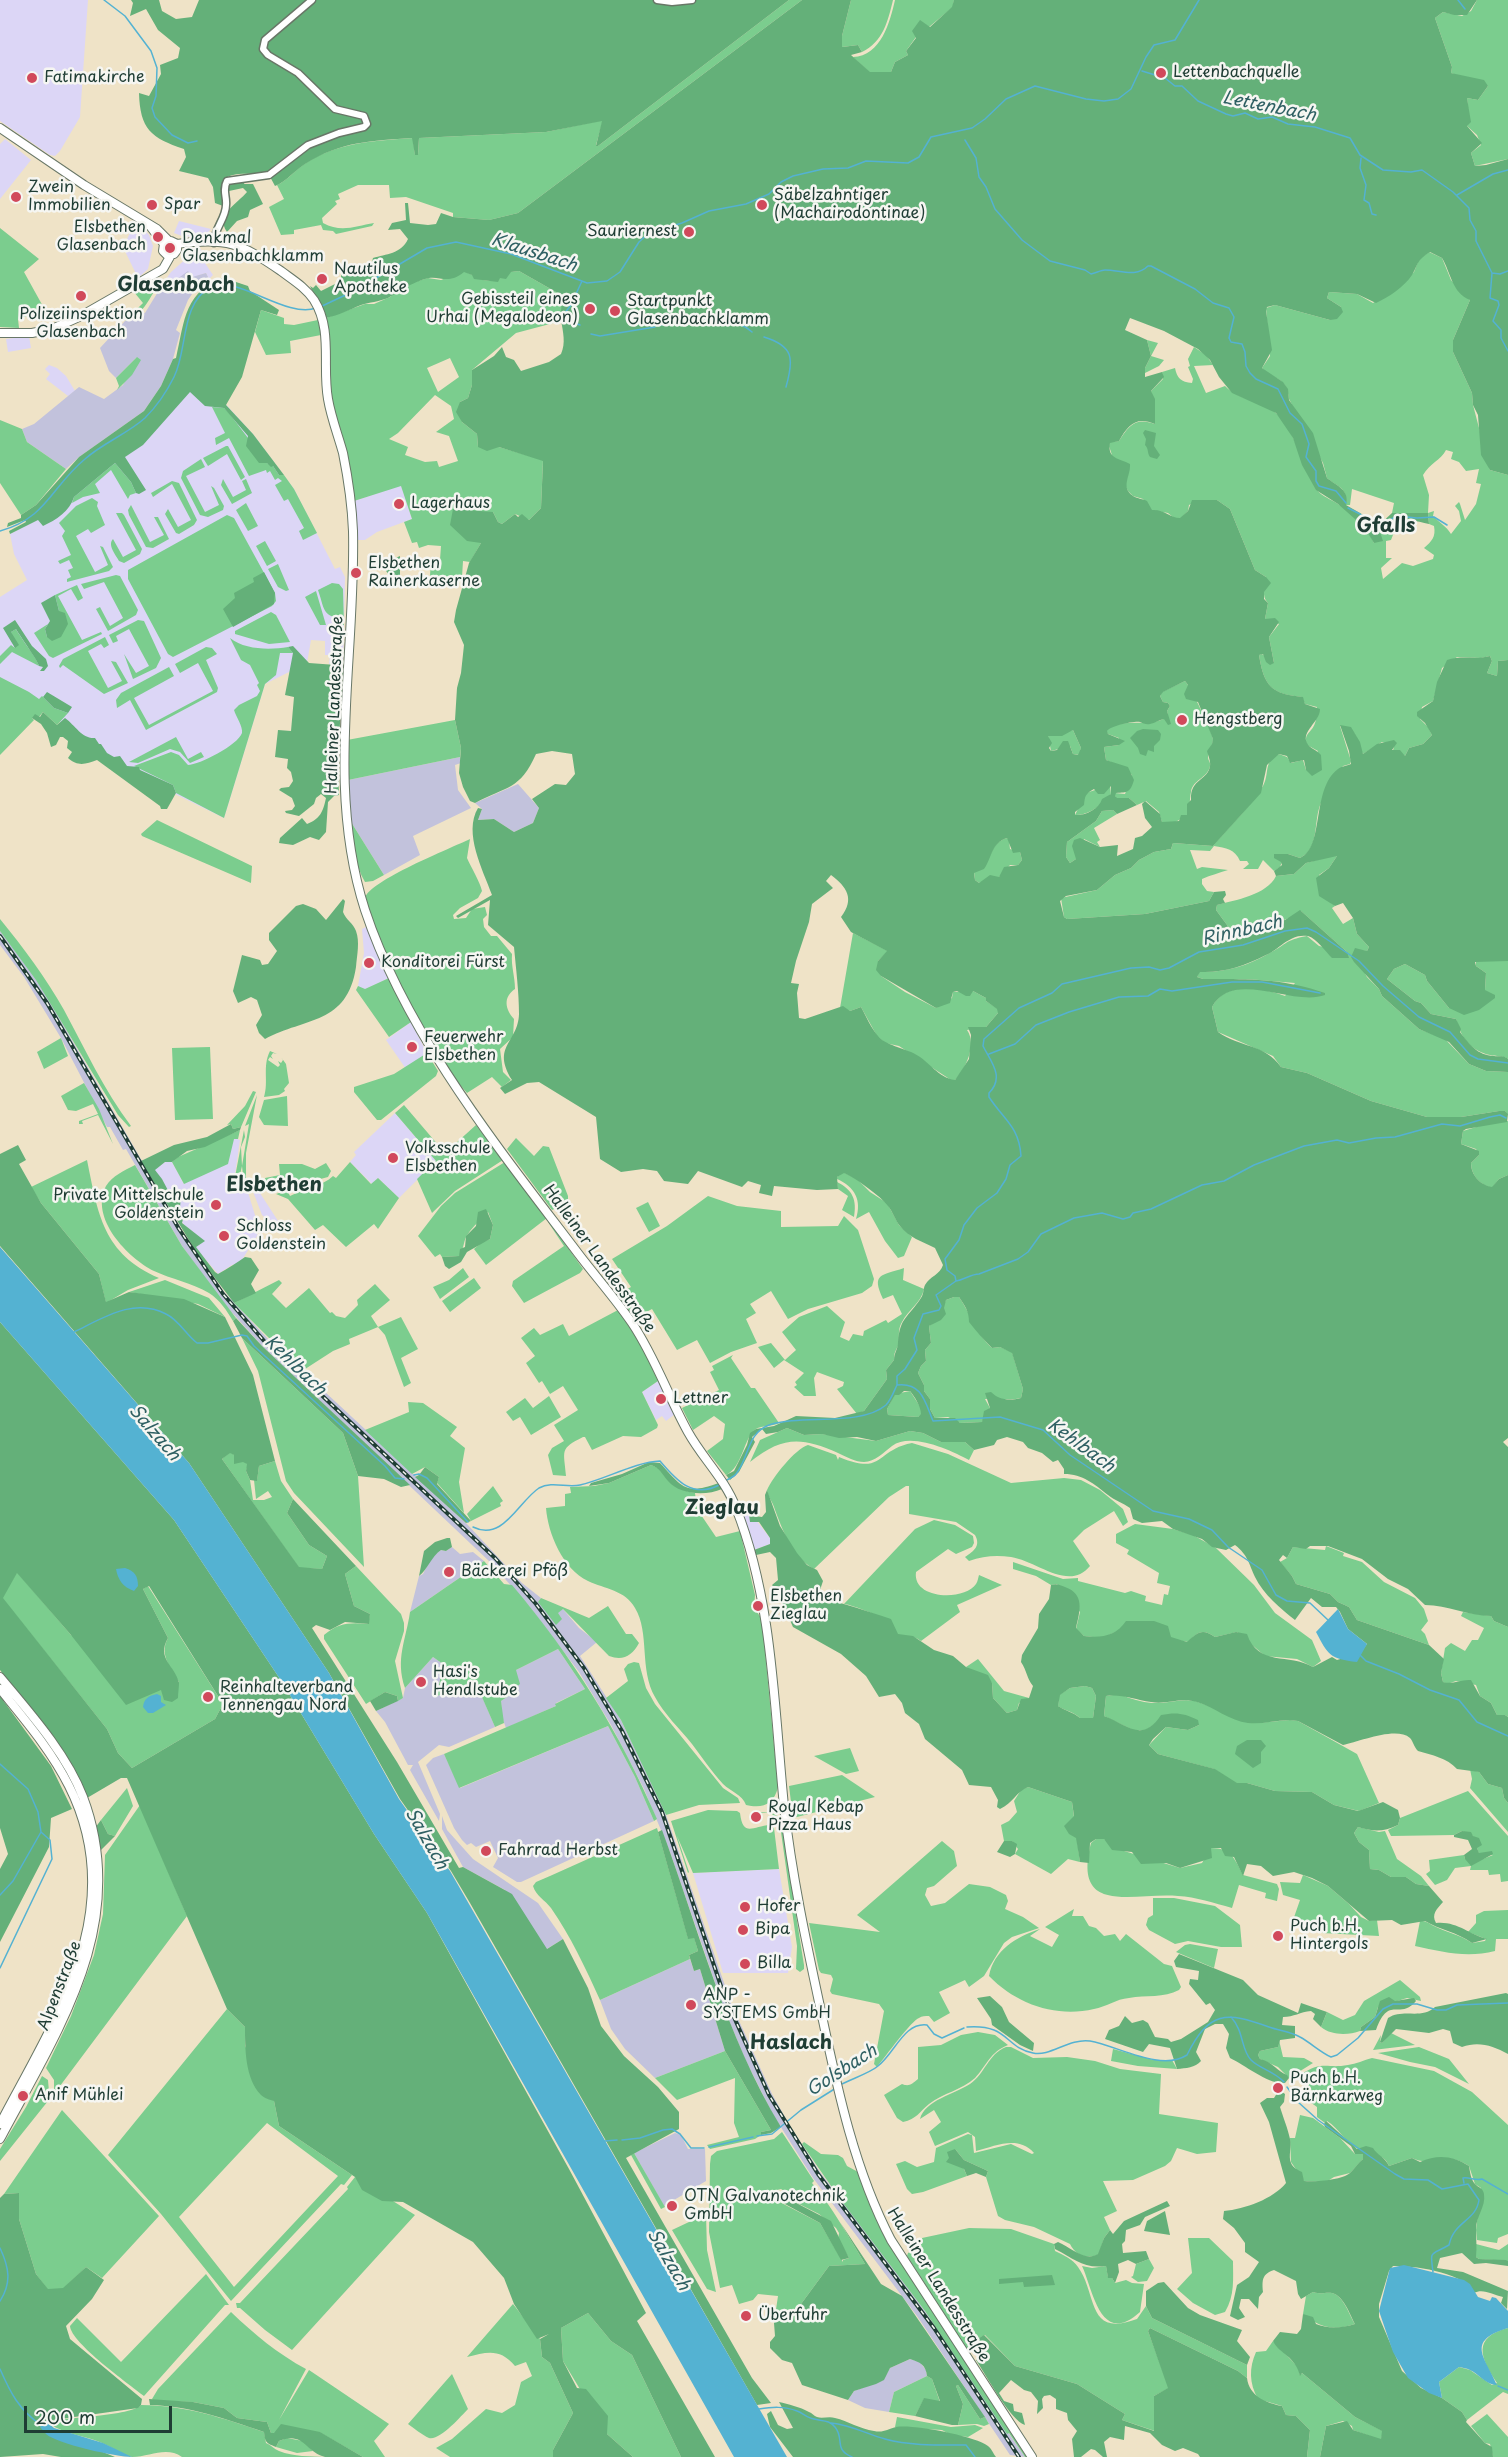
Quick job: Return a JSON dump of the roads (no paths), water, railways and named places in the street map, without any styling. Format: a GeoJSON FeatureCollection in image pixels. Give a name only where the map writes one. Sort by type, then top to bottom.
{"type":"FeatureCollection","features":[{"type":"Feature","properties":{"kind":"main road"},"geometry":{"type":"LineString","coordinates":[[0,128],[84,185],[149,225],[170,248]]}},
{"type":"Feature","properties":{"kind":"main road"},"geometry":{"type":"LineString","coordinates":[[170,248],[210,243]]}},
{"type":"Feature","properties":{"kind":"main road","name":"Halleiner Landesstraße"},"geometry":{"type":"LineString","coordinates":[[210,243],[230,243],[250,249],[303,286],[313,299],[321,316],[326,337],[328,400],[343,453],[353,522],[353,610],[343,774],[347,830],[360,892],[369,919],[401,993],[445,1072],[629,1320],[652,1357],[689,1434],[724,1482],[744,1530],[762,1605],[789,1842],[813,1976],[838,2087],[868,2190],[888,2233],[1032,2457]]}},
{"type":"Feature","properties":{"kind":"main road"},"geometry":{"type":"LineString","coordinates":[[0,333],[39,332],[60,326],[145,280],[157,270],[170,248]]}},
{"type":"Feature","properties":{"kind":"main road","name":"Alpenstraße"},"geometry":{"type":"LineString","coordinates":[[0,1677],[56,1750],[82,1796],[94,1836],[99,1881],[94,1932],[75,1992],[44,2061],[0,2139]]}},
{"type":"Feature","properties":{"kind":"main road","name":"Alpenstraße"},"geometry":{"type":"LineString","coordinates":[[0,1689],[40,1740],[69,1786],[86,1830],[93,1881],[88,1932],[69,1990],[0,2124]]}},
{"type":"Feature","properties":{"kind":"street"},"geometry":{"type":"LineString","coordinates":[[210,243],[226,208],[224,185],[227,181],[232,178],[269,175],[308,145],[339,133],[364,127],[367,124],[364,116],[335,109],[298,73],[263,50],[265,40],[312,0]]}},
{"type":"Feature","properties":{"kind":"street"},"geometry":{"type":"LineString","coordinates":[[657,0],[672,2],[692,0]]}},
{"type":"Feature","properties":{"kind":"water","name":"Salzach"},"geometry":{"type":"Polygon","coordinates":[[[0,1247],[189,1463],[329,1673],[399,1799],[450,1871],[787,2457],[734,2457],[427,1913],[374,1834],[282,1682],[174,1520],[0,1322],[0,1247]]]}},
{"type":"Feature","properties":{"kind":"water"},"geometry":{"type":"Polygon","coordinates":[[[125,1568],[134,1572],[137,1577],[138,1586],[134,1591],[124,1585],[118,1577],[116,1569],[125,1568]]]}},
{"type":"Feature","properties":{"kind":"water"},"geometry":{"type":"Polygon","coordinates":[[[1338,1609],[1348,1629],[1367,1644],[1357,1662],[1335,1657],[1327,1651],[1316,1632],[1338,1609]]]}},
{"type":"Feature","properties":{"kind":"water"},"geometry":{"type":"Polygon","coordinates":[[[157,1694],[161,1696],[161,1702],[166,1705],[153,1713],[148,1713],[143,1707],[144,1701],[157,1694]]]}},
{"type":"Feature","properties":{"kind":"water"},"geometry":{"type":"Polygon","coordinates":[[[1404,2265],[1464,2280],[1470,2284],[1478,2297],[1490,2301],[1492,2297],[1496,2298],[1508,2311],[1508,2328],[1486,2338],[1482,2344],[1484,2358],[1497,2385],[1489,2383],[1470,2370],[1459,2367],[1439,2382],[1442,2398],[1429,2393],[1408,2378],[1393,2352],[1379,2311],[1390,2268],[1404,2265]]]}},
{"type":"Feature","properties":{"kind":"water"},"geometry":{"type":"Polygon","coordinates":[[[46,2421],[54,2428],[103,2443],[132,2457],[88,2449],[52,2438],[40,2427],[46,2421]]]}},
{"type":"Feature","properties":{"kind":"waterway"},"geometry":{"type":"LineString","coordinates":[[104,0],[125,16],[151,51],[157,68],[156,96],[152,108],[155,117],[172,135],[188,143],[197,141]]}},
{"type":"Feature","properties":{"kind":"waterway","name":"Klausbach"},"geometry":{"type":"LineString","coordinates":[[320,307],[354,291],[427,248],[456,242],[511,254],[587,283],[607,281],[620,272],[639,242],[649,233],[682,223],[709,211],[746,204],[769,194],[781,182],[793,176],[823,169],[848,168],[866,161],[908,163],[919,157],[931,137],[972,128],[1006,99],[1035,86],[1086,99],[1104,101],[1118,99],[1131,89],[1154,45],[1175,40],[1199,0]]}},
{"type":"Feature","properties":{"kind":"waterway"},"geometry":{"type":"LineString","coordinates":[[1458,0],[1465,9]]}},
{"type":"Feature","properties":{"kind":"waterway","name":"Lettenbach"},"geometry":{"type":"LineString","coordinates":[[1142,71],[1165,78],[1175,86],[1182,86],[1198,101],[1226,114],[1233,116],[1245,113],[1258,119],[1272,117],[1288,124],[1315,127],[1350,138],[1360,155],[1383,170],[1411,172],[1422,170],[1453,192],[1469,208],[1470,220],[1476,231],[1476,241],[1492,273],[1490,298],[1498,301],[1499,305],[1493,321],[1501,330],[1501,338],[1508,351]]}},
{"type":"Feature","properties":{"kind":"waterway"},"geometry":{"type":"LineString","coordinates":[[965,140],[976,158],[979,177],[995,209],[1022,240],[1050,261],[1085,270],[1091,274],[1105,270],[1133,273],[1151,266],[1195,289],[1213,303],[1229,308],[1234,317],[1229,338],[1231,342],[1242,344],[1246,366],[1250,373],[1256,379],[1278,389],[1290,413],[1302,424],[1309,444],[1306,457],[1316,471],[1316,481],[1319,486],[1336,491],[1346,503]]}},
{"type":"Feature","properties":{"kind":"waterway"},"geometry":{"type":"LineString","coordinates":[[1361,158],[1360,168],[1366,185],[1364,200],[1369,203],[1372,214],[1376,215]]}},
{"type":"Feature","properties":{"kind":"waterway"},"geometry":{"type":"LineString","coordinates":[[1457,195],[1493,174],[1508,170]]}},
{"type":"Feature","properties":{"kind":"waterway"},"geometry":{"type":"LineString","coordinates":[[1492,273],[1500,274],[1508,271]]}},
{"type":"Feature","properties":{"kind":"waterway"},"geometry":{"type":"LineString","coordinates":[[580,325],[567,320],[564,314],[571,305],[582,281]]}},
{"type":"Feature","properties":{"kind":"waterway","name":"Klausbach"},"geometry":{"type":"LineString","coordinates":[[0,531],[16,525],[39,510],[85,459],[138,424],[149,414],[174,377],[189,315],[201,294],[211,287],[234,286],[290,308],[304,310],[316,308]]}},
{"type":"Feature","properties":{"kind":"waterway"},"geometry":{"type":"LineString","coordinates":[[661,325],[676,320],[695,318],[736,324],[752,332]]}},
{"type":"Feature","properties":{"kind":"waterway"},"geometry":{"type":"LineString","coordinates":[[591,334],[600,336],[655,327]]}},
{"type":"Feature","properties":{"kind":"waterway"},"geometry":{"type":"LineString","coordinates":[[764,337],[781,345],[789,355],[790,369],[786,387]]}},
{"type":"Feature","properties":{"kind":"waterway"},"geometry":{"type":"LineString","coordinates":[[1348,508],[1360,514],[1377,529],[1396,516],[1434,517],[1447,525]]}},
{"type":"Feature","properties":{"kind":"waterway","name":"Rinnbach"},"geometry":{"type":"LineString","coordinates":[[897,1385],[897,1376],[905,1369],[917,1350],[914,1338],[923,1314],[939,1310],[941,1306],[936,1295],[956,1281],[955,1276],[947,1270],[945,1259],[959,1240],[964,1225],[977,1208],[997,1193],[1006,1179],[1010,1165],[1021,1156],[1014,1130],[989,1097],[996,1081],[996,1075],[983,1046],[984,1039],[1019,1008],[1052,993],[1062,984],[1131,968],[1149,967],[1160,970],[1169,968],[1199,952],[1243,945],[1285,931],[1307,928],[1359,961],[1383,986],[1419,1017],[1450,1032],[1470,1055],[1478,1059],[1508,1063]]}},
{"type":"Feature","properties":{"kind":"waterway"},"geometry":{"type":"LineString","coordinates":[[989,1054],[1015,1044],[1036,1025],[1069,1012],[1119,997],[1148,996],[1160,989],[1172,991],[1232,982],[1262,982],[1320,993]]}},
{"type":"Feature","properties":{"kind":"waterway"},"geometry":{"type":"LineString","coordinates":[[956,1281],[1018,1259],[1028,1252],[1041,1234],[1074,1218],[1102,1213],[1123,1219],[1130,1217],[1133,1213],[1151,1209],[1202,1185],[1224,1181],[1254,1165],[1304,1146],[1337,1140],[1349,1143],[1395,1137],[1442,1124],[1460,1126],[1500,1115],[1506,1118]]}},
{"type":"Feature","properties":{"kind":"waterway","name":"Kehlbach"},"geometry":{"type":"LineString","coordinates":[[74,1332],[119,1311],[142,1308],[154,1309],[171,1317],[197,1343],[247,1336],[254,1346],[385,1466],[395,1478],[404,1479]]}},
{"type":"Feature","properties":{"kind":"waterway","name":"Kehlbach"},"geometry":{"type":"LineString","coordinates":[[725,1481],[736,1474],[740,1468],[756,1434],[769,1425],[798,1420],[846,1418],[875,1412],[886,1405],[897,1385],[905,1385],[917,1390],[925,1400],[933,1421],[1000,1417],[1043,1430],[1070,1455],[1153,1511],[1189,1519],[1212,1530],[1228,1547],[1262,1570],[1276,1595],[1287,1601],[1310,1603],[1328,1620]]}},
{"type":"Feature","properties":{"kind":"waterway","name":"Kehlbach"},"geometry":{"type":"LineString","coordinates":[[473,1527],[484,1530],[502,1525],[531,1494],[544,1486],[580,1485],[650,1462],[660,1461],[679,1481],[694,1489],[702,1490],[721,1484]]}},
{"type":"Feature","properties":{"kind":"waterway","name":"Kehlbach"},"geometry":{"type":"LineString","coordinates":[[414,1475],[419,1474],[427,1478],[468,1522]]}},
{"type":"Feature","properties":{"kind":"waterway","name":"Kehlbach"},"geometry":{"type":"LineString","coordinates":[[1359,1654],[1366,1661],[1430,1690],[1459,1700],[1477,1722],[1508,1736]]}},
{"type":"Feature","properties":{"kind":"waterway"},"geometry":{"type":"LineString","coordinates":[[0,1764],[28,1789],[38,1812],[41,1832],[13,1881],[0,1895]]}},
{"type":"Feature","properties":{"kind":"waterway"},"geometry":{"type":"LineString","coordinates":[[0,1968],[52,1859],[50,1840],[41,1832]]}},
{"type":"Feature","properties":{"kind":"waterway","name":"Golsbach"},"geometry":{"type":"LineString","coordinates":[[967,2027],[981,2027],[999,2032],[1016,2046],[1033,2053],[1039,2054],[1075,2042],[1090,2041],[1139,2056],[1165,2061],[1187,2055],[1203,2030],[1220,2018],[1230,2017],[1292,2033],[1331,2057],[1337,2055],[1358,2038],[1383,2009],[1393,2004],[1417,2004],[1437,2010],[1446,2010],[1457,2005],[1508,2003]]}},
{"type":"Feature","properties":{"kind":"waterway"},"geometry":{"type":"LineString","coordinates":[[1231,2017],[1251,2060],[1284,2082]]}},
{"type":"Feature","properties":{"kind":"waterway","name":"Golsbach"},"geometry":{"type":"LineString","coordinates":[[840,2085],[878,2066],[912,2028],[927,2025],[934,2034],[942,2038],[964,2028]]}},
{"type":"Feature","properties":{"kind":"waterway"},"geometry":{"type":"LineString","coordinates":[[1287,2087],[1298,2102],[1318,2120],[1404,2179],[1428,2180],[1442,2189],[1468,2184],[1479,2200],[1477,2207],[1474,2213],[1455,2231],[1449,2245],[1433,2254],[1433,2272]]}},
{"type":"Feature","properties":{"kind":"waterway","name":"Golsbach"},"geometry":{"type":"LineString","coordinates":[[757,2136],[772,2134],[801,2110],[836,2088]]}},
{"type":"Feature","properties":{"kind":"waterway","name":"Golsbach"},"geometry":{"type":"LineString","coordinates":[[622,2140],[640,2138],[672,2129],[680,2134],[691,2148],[704,2148]]}},
{"type":"Feature","properties":{"kind":"waterway","name":"Golsbach"},"geometry":{"type":"LineString","coordinates":[[709,2147],[753,2137]]}},
{"type":"Feature","properties":{"kind":"waterway","name":"Golsbach"},"geometry":{"type":"LineString","coordinates":[[605,2141],[617,2140]]}},
{"type":"Feature","properties":{"kind":"waterway"},"geometry":{"type":"LineString","coordinates":[[1464,2183],[1463,2178],[1482,2179],[1508,2194]]}},
{"type":"Feature","properties":{"kind":"waterway"},"geometry":{"type":"LineString","coordinates":[[0,2248],[8,2275],[6,2288],[0,2301]]}},
{"type":"Feature","properties":{"kind":"waterway"},"geometry":{"type":"LineString","coordinates":[[0,2369],[16,2400],[41,2425]]}},
{"type":"Feature","properties":{"kind":"waterway"},"geometry":{"type":"LineString","coordinates":[[1498,2386],[1508,2390]]}},
{"type":"Feature","properties":{"kind":"waterway"},"geometry":{"type":"LineString","coordinates":[[759,2409],[787,2408],[831,2423],[838,2431],[843,2451],[852,2457]]}},
{"type":"Feature","properties":{"kind":"waterway"},"geometry":{"type":"LineString","coordinates":[[831,2423],[905,2443],[966,2445],[975,2457]]}},
{"type":"Feature","properties":{"kind":"railway"},"geometry":{"type":"LineString","coordinates":[[0,936],[47,1003],[179,1229],[223,1294],[265,1342],[495,1558],[536,1604],[584,1668],[622,1731],[662,1812],[724,1995],[769,2095],[818,2174],[934,2328],[1019,2457]]}},
{"type":"Feature","properties":{"kind":"place","name":"Lettenbachquelle"},"geometry":{"type":"Point","coordinates":[1161,73]}},
{"type":"Feature","properties":{"kind":"place","name":"Fatimakirche"},"geometry":{"type":"Point","coordinates":[32,78]}},
{"type":"Feature","properties":{"kind":"place","name":"Zwein Immobilien"},"geometry":{"type":"Point","coordinates":[16,197]}},
{"type":"Feature","properties":{"kind":"place","name":"Spar"},"geometry":{"type":"Point","coordinates":[152,205]}},
{"type":"Feature","properties":{"kind":"place","name":"Säbelzahntiger (Machairodontinae)"},"geometry":{"type":"Point","coordinates":[762,205]}},
{"type":"Feature","properties":{"kind":"place","name":"Sauriernest"},"geometry":{"type":"Point","coordinates":[689,232]}},
{"type":"Feature","properties":{"kind":"place","name":"Elsbethen Glasenbach"},"geometry":{"type":"Point","coordinates":[158,237]}},
{"type":"Feature","properties":{"kind":"place","name":"Denkmal Glasenbachklamm"},"geometry":{"type":"Point","coordinates":[170,248]}},
{"type":"Feature","properties":{"kind":"place","name":"Nautilus Apotheke"},"geometry":{"type":"Point","coordinates":[322,279]}},
{"type":"Feature","properties":{"kind":"place","name":"Polizeiinspektion Glasenbach"},"geometry":{"type":"Point","coordinates":[81,296]}},
{"type":"Feature","properties":{"kind":"place","name":"Gebissteil eines Urhai (Megalodeon)"},"geometry":{"type":"Point","coordinates":[590,309]}},
{"type":"Feature","properties":{"kind":"place","name":"Startpunkt Glasenbachklamm"},"geometry":{"type":"Point","coordinates":[615,311]}},
{"type":"Feature","properties":{"kind":"place","name":"Lagerhaus"},"geometry":{"type":"Point","coordinates":[399,504]}},
{"type":"Feature","properties":{"kind":"place","name":"Elsbethen Rainerkaserne"},"geometry":{"type":"Point","coordinates":[356,573]}},
{"type":"Feature","properties":{"kind":"place","name":"Hengstberg"},"geometry":{"type":"Point","coordinates":[1182,720]}},
{"type":"Feature","properties":{"kind":"place","name":"Konditorei Fürst"},"geometry":{"type":"Point","coordinates":[369,963]}},
{"type":"Feature","properties":{"kind":"place","name":"Feuerwehr Elsbethen"},"geometry":{"type":"Point","coordinates":[412,1047]}},
{"type":"Feature","properties":{"kind":"place","name":"Volksschule Elsbethen"},"geometry":{"type":"Point","coordinates":[393,1158]}},
{"type":"Feature","properties":{"kind":"place","name":"Private Mittelschule Goldenstein"},"geometry":{"type":"Point","coordinates":[216,1205]}},
{"type":"Feature","properties":{"kind":"place","name":"Schloss Goldenstein"},"geometry":{"type":"Point","coordinates":[224,1236]}},
{"type":"Feature","properties":{"kind":"place","name":"Lettner"},"geometry":{"type":"Point","coordinates":[661,1399]}},
{"type":"Feature","properties":{"kind":"place","name":"Bäckerei Pföß"},"geometry":{"type":"Point","coordinates":[449,1572]}},
{"type":"Feature","properties":{"kind":"place","name":"Elsbethen Zieglau"},"geometry":{"type":"Point","coordinates":[758,1606]}},
{"type":"Feature","properties":{"kind":"place","name":"Hasi's Hendlstube"},"geometry":{"type":"Point","coordinates":[421,1682]}},
{"type":"Feature","properties":{"kind":"place","name":"Reinhalteverband Tennengau Nord"},"geometry":{"type":"Point","coordinates":[208,1697]}},
{"type":"Feature","properties":{"kind":"place","name":"Royal Kebap Pizza Haus"},"geometry":{"type":"Point","coordinates":[756,1817]}},
{"type":"Feature","properties":{"kind":"place","name":"Fahrrad Herbst"},"geometry":{"type":"Point","coordinates":[486,1851]}},
{"type":"Feature","properties":{"kind":"place","name":"Hofer"},"geometry":{"type":"Point","coordinates":[745,1907]}},
{"type":"Feature","properties":{"kind":"place","name":"Bipa"},"geometry":{"type":"Point","coordinates":[743,1930]}},
{"type":"Feature","properties":{"kind":"place","name":"Puch b.H. Hintergols"},"geometry":{"type":"Point","coordinates":[1278,1936]}},
{"type":"Feature","properties":{"kind":"place","name":"Billa"},"geometry":{"type":"Point","coordinates":[745,1964]}},
{"type":"Feature","properties":{"kind":"place","name":"ANP - SYSTEMS GmbH"},"geometry":{"type":"Point","coordinates":[691,2005]}},
{"type":"Feature","properties":{"kind":"place","name":"Puch b.H. Bärnkarweg"},"geometry":{"type":"Point","coordinates":[1278,2088]}},
{"type":"Feature","properties":{"kind":"place","name":"Anif Mühlei"},"geometry":{"type":"Point","coordinates":[23,2096]}},
{"type":"Feature","properties":{"kind":"place","name":"OTN Galvanotechnik GmbH"},"geometry":{"type":"Point","coordinates":[672,2206]}},
{"type":"Feature","properties":{"kind":"place","name":"Überfuhr"},"geometry":{"type":"Point","coordinates":[746,2316]}},
{"type":"Feature","properties":{"kind":"district","name":"Glasenbach"},"geometry":{"type":"Point","coordinates":[176,285]}},
{"type":"Feature","properties":{"kind":"district","name":"Gfalls"},"geometry":{"type":"Point","coordinates":[1386,526]}},
{"type":"Feature","properties":{"kind":"district","name":"Elsbethen"},"geometry":{"type":"Point","coordinates":[274,1185]}},
{"type":"Feature","properties":{"kind":"district","name":"Zieglau"},"geometry":{"type":"Point","coordinates":[722,1508]}},
{"type":"Feature","properties":{"kind":"district","name":"Haslach"},"geometry":{"type":"Point","coordinates":[791,2043]}}]}
